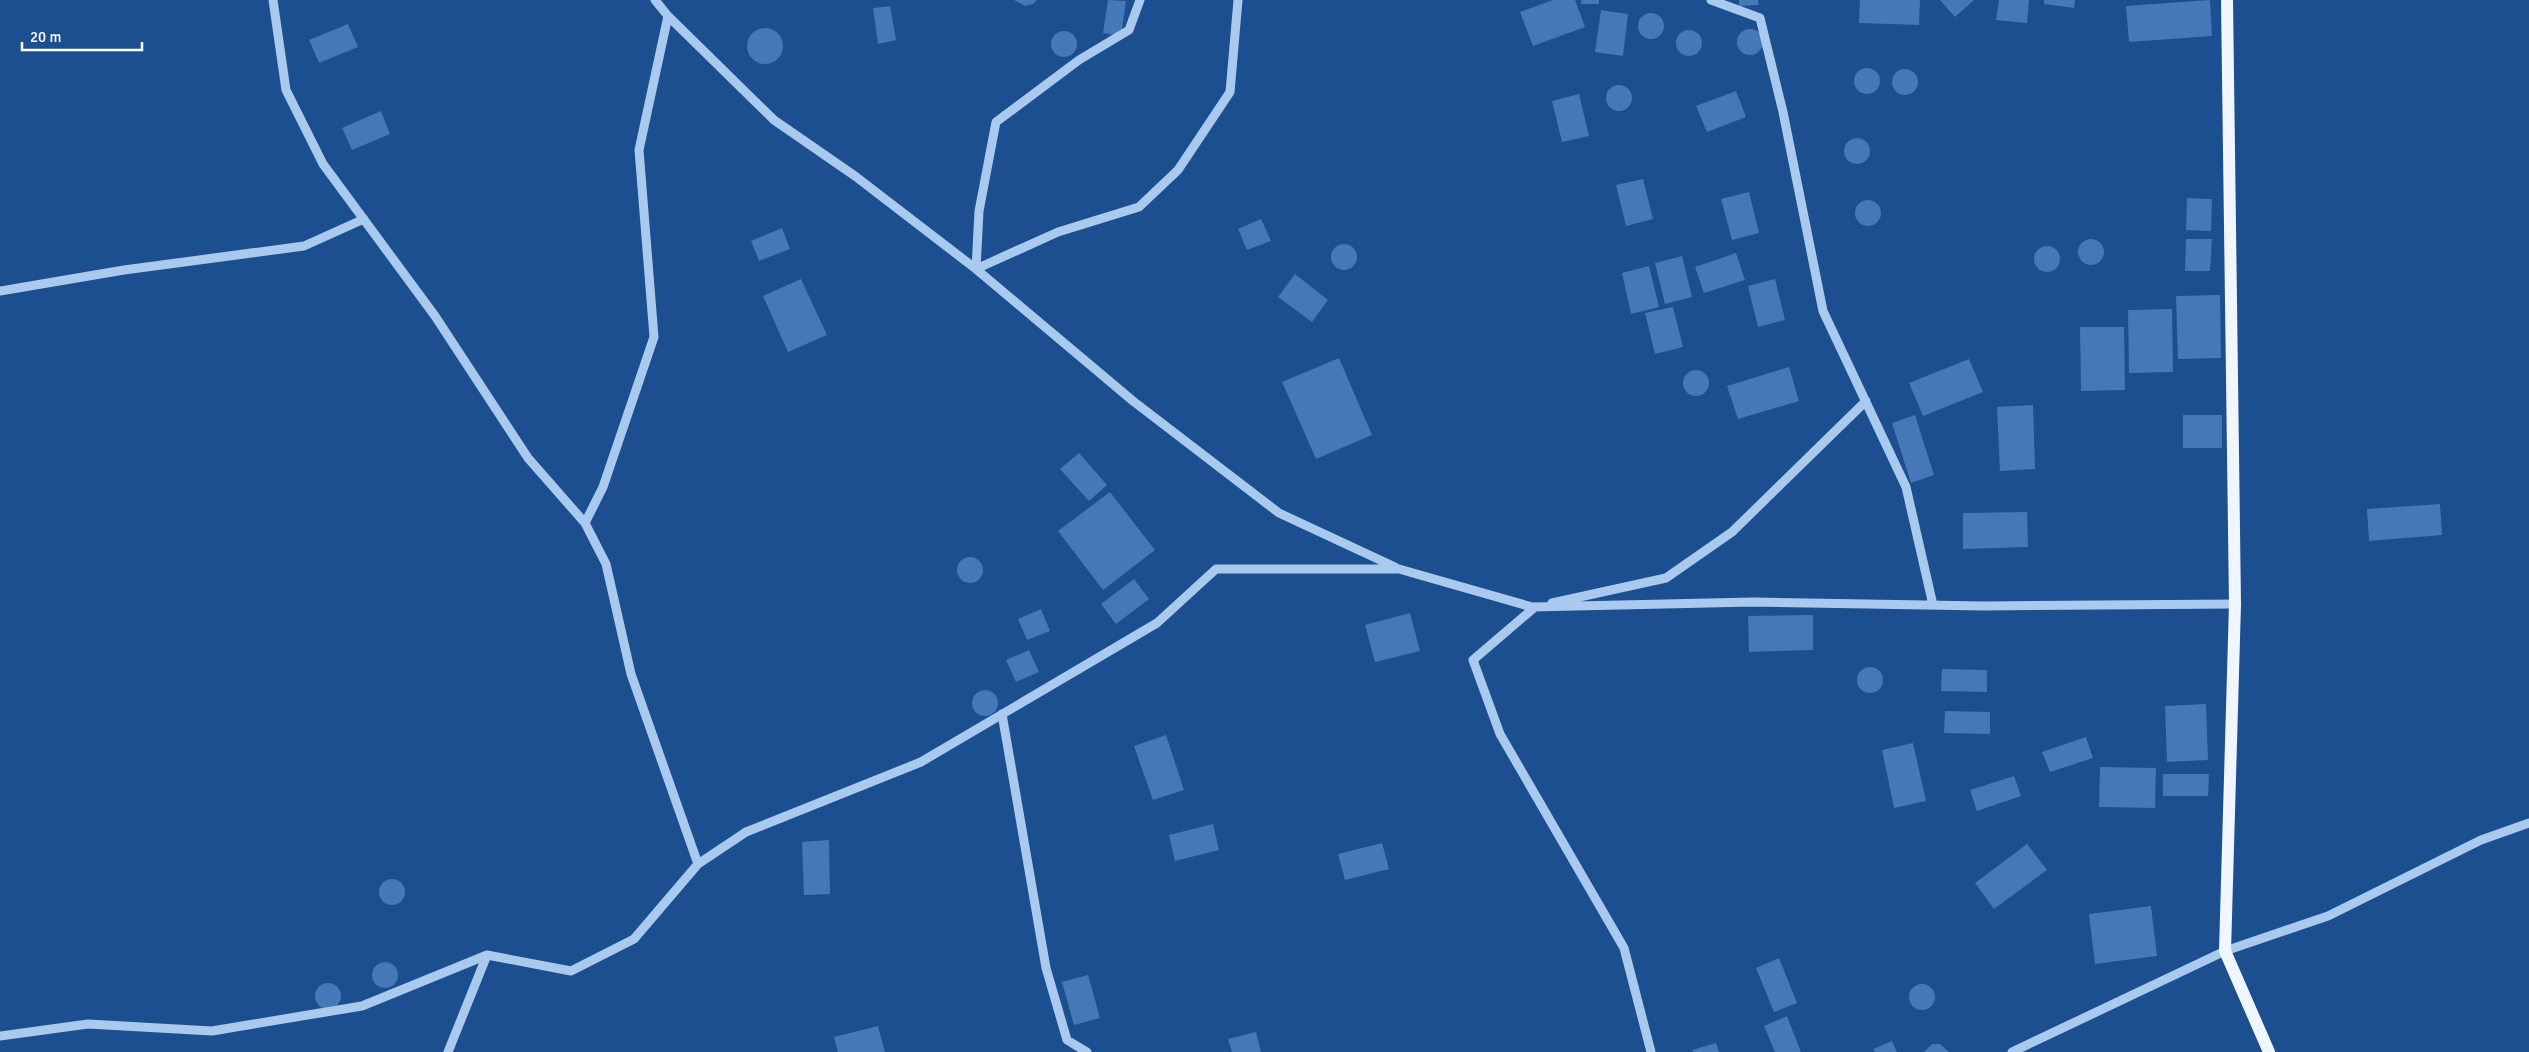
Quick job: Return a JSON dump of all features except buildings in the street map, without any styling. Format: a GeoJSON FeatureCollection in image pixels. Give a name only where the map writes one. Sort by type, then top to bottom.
{"type":"FeatureCollection","features":[{"type":"Feature","properties":{"kind":"main road"},"geometry":{"type":"LineString","coordinates":[[2227,0],[2236,604],[2225,951],[2269,1052]]}},
{"type":"Feature","properties":{"kind":"street"},"geometry":{"type":"LineString","coordinates":[[273,0],[286,90],[323,164],[435,316],[528,458],[585,523],[606,564],[631,674],[698,864]]}},
{"type":"Feature","properties":{"kind":"street"},"geometry":{"type":"LineString","coordinates":[[655,0],[668,16],[774,120],[855,176],[976,269],[1133,401],[1279,513],[1399,568],[1532,607],[1753,602],[1933,605],[2236,604]]}},
{"type":"Feature","properties":{"kind":"street"},"geometry":{"type":"LineString","coordinates":[[976,269],[979,211],[996,122],[1080,60],[1129,30],[1140,0]]}},
{"type":"Feature","properties":{"kind":"street"},"geometry":{"type":"LineString","coordinates":[[976,269],[1058,232],[1139,208],[1178,170],[1230,92],[1238,0]]}},
{"type":"Feature","properties":{"kind":"street"},"geometry":{"type":"LineString","coordinates":[[1711,0],[1760,18],[1783,112],[1823,311],[1906,487],[1933,605]]}},
{"type":"Feature","properties":{"kind":"street"},"geometry":{"type":"LineString","coordinates":[[585,523],[603,487],[654,337],[640,150],[668,16]]}},
{"type":"Feature","properties":{"kind":"street"},"geometry":{"type":"LineString","coordinates":[[0,290],[124,270],[304,246],[364,220]]}},
{"type":"Feature","properties":{"kind":"street"},"geometry":{"type":"LineString","coordinates":[[1651,1052],[1624,948],[1500,734],[1473,660],[1532,607],[1666,578],[1732,532],[1866,401]]}},
{"type":"Feature","properties":{"kind":"street"},"geometry":{"type":"LineString","coordinates":[[0,1036],[88,1024],[212,1031],[362,1006],[487,955],[571,971],[634,939],[698,864],[746,832],[921,762],[1157,623],[1216,568],[1399,568]]}},
{"type":"Feature","properties":{"kind":"street"},"geometry":{"type":"LineString","coordinates":[[1002,714],[1046,968],[1067,1040],[1086,1052]]}},
{"type":"Feature","properties":{"kind":"street"},"geometry":{"type":"LineString","coordinates":[[2012,1052],[2225,951],[2328,916],[2481,840],[2529,823]]}},
{"type":"Feature","properties":{"kind":"street"},"geometry":{"type":"LineString","coordinates":[[448,1052],[487,955]]}}]}
